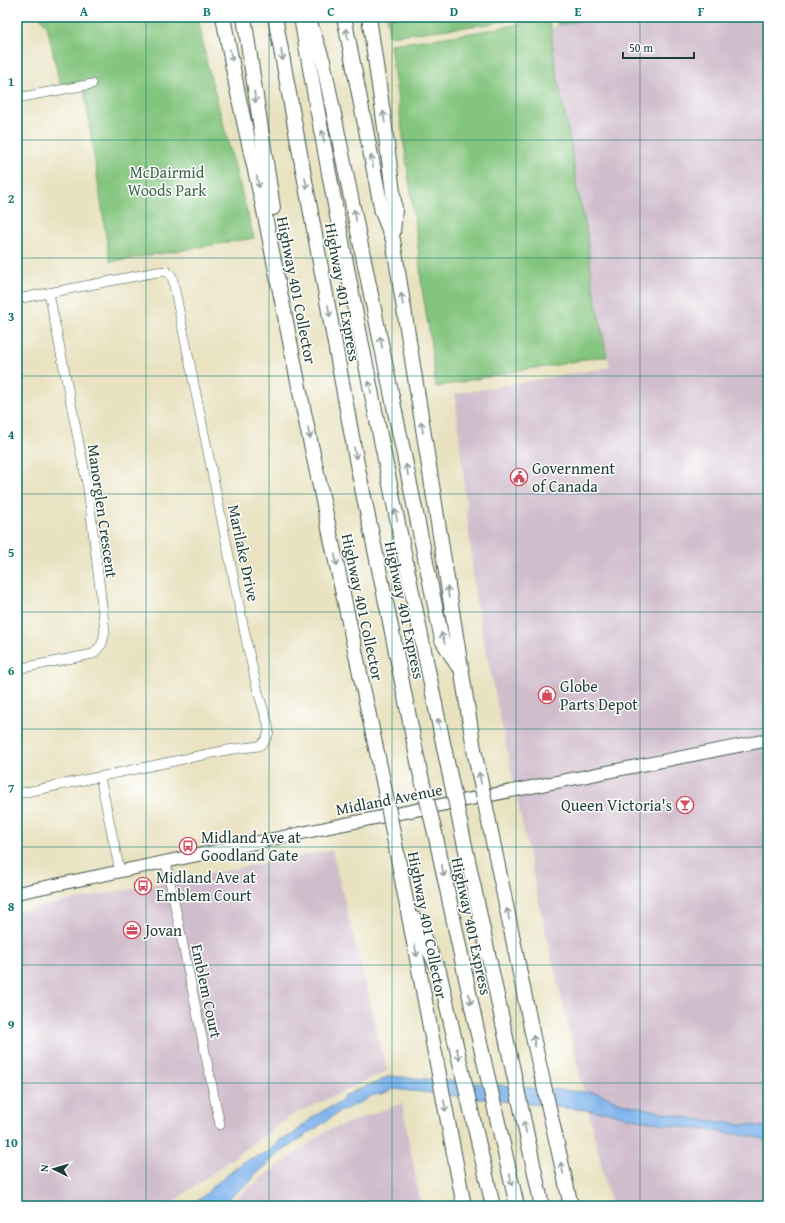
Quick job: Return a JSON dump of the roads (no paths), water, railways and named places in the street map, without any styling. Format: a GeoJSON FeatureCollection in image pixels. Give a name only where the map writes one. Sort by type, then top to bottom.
{"type":"FeatureCollection","features":[{"type":"Feature","properties":{"kind":"highway","name":"Highway 401 Collector"},"geometry":{"type":"LineString","coordinates":[[223,17],[240,104],[265,213],[304,412],[382,776],[464,1206]]}},
{"type":"Feature","properties":{"kind":"highway"},"geometry":{"type":"LineString","coordinates":[[244,17],[304,412]]}},
{"type":"Feature","properties":{"kind":"highway","name":"Highway 401 Express"},"geometry":{"type":"LineString","coordinates":[[275,17],[357,464],[420,772],[435,833],[477,1030],[517,1206]]}},
{"type":"Feature","properties":{"kind":"highway","name":"Highway 401 Express"},"geometry":{"type":"LineString","coordinates":[[302,17],[315,96],[373,401],[447,762],[542,1206]]}},
{"type":"Feature","properties":{"kind":"highway"},"geometry":{"type":"LineString","coordinates":[[308,17],[323,61],[442,640],[461,672]]}},
{"type":"Feature","properties":{"kind":"highway"},"geometry":{"type":"LineString","coordinates":[[344,17],[382,212],[393,240],[475,755],[533,1037],[570,1206]]}},
{"type":"Feature","properties":{"kind":"highway"},"geometry":{"type":"LineString","coordinates":[[369,17],[395,209],[393,240]]}},
{"type":"Feature","properties":{"kind":"highway"},"geometry":{"type":"LineString","coordinates":[[406,899],[439,971],[493,1206]]}},
{"type":"Feature","properties":{"kind":"main road","name":"Midland Avenue"},"geometry":{"type":"LineString","coordinates":[[17,893],[768,740]]}},
{"type":"Feature","properties":{"kind":"street"},"geometry":{"type":"LineString","coordinates":[[17,98],[92,84]]}},
{"type":"Feature","properties":{"kind":"street","name":"Marilake Drive"},"geometry":{"type":"LineString","coordinates":[[17,299],[157,272],[166,271],[172,276],[247,644],[269,732],[267,738],[259,746],[227,750],[17,794]]}},
{"type":"Feature","properties":{"kind":"street","name":"Manorglen Crescent"},"geometry":{"type":"LineString","coordinates":[[17,669],[93,654],[102,644],[105,631],[88,489],[49,293]]}},
{"type":"Feature","properties":{"kind":"street"},"geometry":{"type":"LineString","coordinates":[[100,777],[120,872]]}},
{"type":"Feature","properties":{"kind":"street","name":"Emblem Court"},"geometry":{"type":"LineString","coordinates":[[166,862],[220,1125]]}},
{"type":"Feature","properties":{"kind":"water"},"geometry":{"type":"Polygon","coordinates":[[[389,1076],[598,1093],[621,1103],[695,1119],[768,1127],[768,1140],[668,1125],[612,1113],[393,1089],[382,1094],[373,1095],[360,1103],[339,1112],[270,1160],[266,1166],[255,1174],[251,1181],[218,1206],[191,1206],[245,1161],[268,1152],[281,1139],[292,1135],[314,1116],[338,1104],[345,1096],[389,1076]]]}},
{"type":"Feature","properties":{"kind":"place","name":"Government of Canada"},"geometry":{"type":"Point","coordinates":[519,477]}},
{"type":"Feature","properties":{"kind":"place","name":"Globe Parts Depot"},"geometry":{"type":"Point","coordinates":[547,695]}},
{"type":"Feature","properties":{"kind":"place","name":"Queen Victoria's"},"geometry":{"type":"Point","coordinates":[685,805]}},
{"type":"Feature","properties":{"kind":"place","name":"Midland Ave at Goodland Gate"},"geometry":{"type":"Point","coordinates":[188,846]}},
{"type":"Feature","properties":{"kind":"place","name":"Midland Ave at Emblem Court"},"geometry":{"type":"Point","coordinates":[143,886]}},
{"type":"Feature","properties":{"kind":"place","name":"Jovan"},"geometry":{"type":"Point","coordinates":[132,930]}},
{"type":"Feature","properties":{"kind":"park label","name":"McDairmid Woods Park"},"geometry":{"type":"Point","coordinates":[167,181]}}]}
